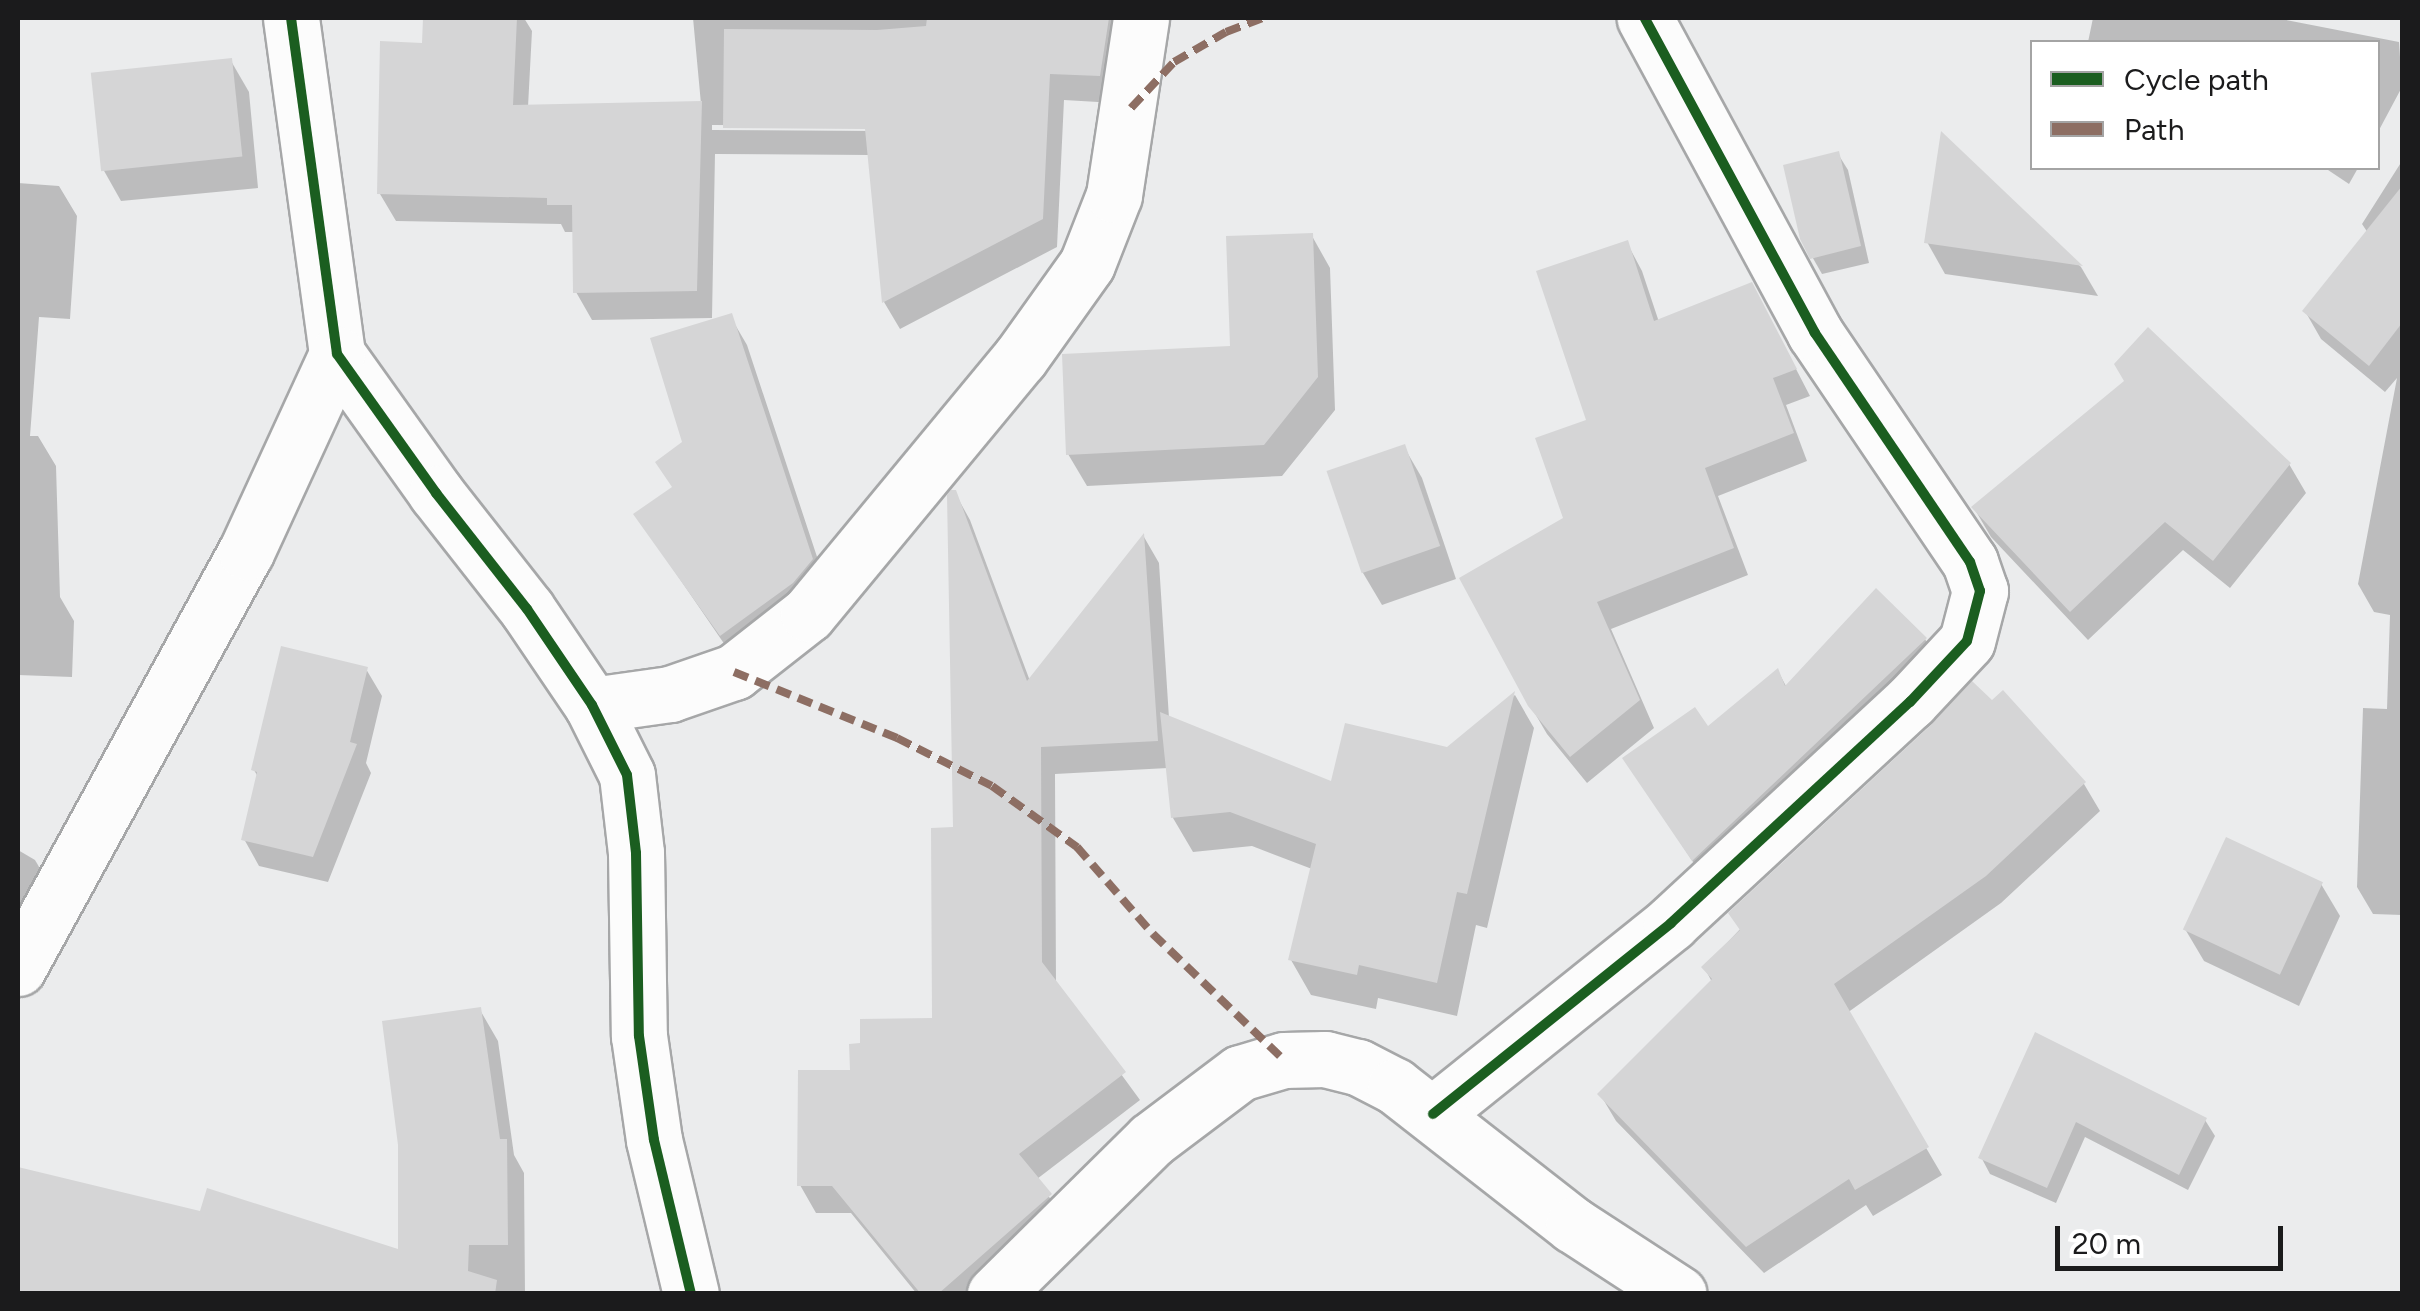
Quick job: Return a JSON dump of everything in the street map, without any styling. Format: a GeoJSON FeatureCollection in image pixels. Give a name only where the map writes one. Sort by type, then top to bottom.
{"type":"FeatureCollection","features":[{"type":"Feature","properties":{"kind":"street"},"geometry":{"type":"LineString","coordinates":[[292,18],[337,354],[436,493],[527,609],[592,705],[627,775],[636,853],[640,1036],[654,1140],[691,1294]]}},
{"type":"Feature","properties":{"kind":"street"},"geometry":{"type":"LineString","coordinates":[[592,705],[670,694],[734,672],[808,614],[1020,358],[1087,264],[1114,195],[1142,18]]}},
{"type":"Feature","properties":{"kind":"street"},"geometry":{"type":"LineString","coordinates":[[1434,1114],[1671,923],[1910,702],[1967,641],[1980,591],[1970,562],[1815,333],[1673,76],[1646,18]]}},
{"type":"Feature","properties":{"kind":"street"},"geometry":{"type":"LineString","coordinates":[[18,968],[246,552],[337,354]]}},
{"type":"Feature","properties":{"kind":"street"},"geometry":{"type":"LineString","coordinates":[[994,1294],[1151,1140],[1240,1073],[1284,1060],[1325,1059],[1358,1068],[1395,1086],[1573,1225],[1679,1294]]}},
{"type":"Feature","properties":{"kind":"building"},"geometry":{"type":"Polygon","coordinates":[[[423,18],[517,18],[513,105],[702,101],[697,291],[573,293],[572,205],[547,205],[547,198],[377,194],[380,41],[422,43],[423,18]]]}},
{"type":"Feature","properties":{"kind":"building"},"geometry":{"type":"Polygon","coordinates":[[[927,18],[1109,18],[1100,76],[1050,74],[1043,219],[882,303],[865,129],[723,128],[724,29],[877,30],[926,26],[927,18]]]}},
{"type":"Feature","properties":{"kind":"building"},"geometry":{"type":"Polygon","coordinates":[[[232,58],[242,156],[101,171],[91,73],[232,58]]]}},
{"type":"Feature","properties":{"kind":"building"},"geometry":{"type":"Polygon","coordinates":[[[1941,131],[2083,266],[1924,243],[1941,131]]]}},
{"type":"Feature","properties":{"kind":"building"},"geometry":{"type":"Polygon","coordinates":[[[1839,151],[1861,246],[1810,259],[1800,239],[1783,165],[1839,151]]]}},
{"type":"Feature","properties":{"kind":"building"},"geometry":{"type":"Polygon","coordinates":[[[2402,186],[2402,323],[2369,366],[2302,311],[2402,186]]]}},
{"type":"Feature","properties":{"kind":"building"},"geometry":{"type":"Polygon","coordinates":[[[1313,233],[1318,377],[1264,445],[1066,455],[1062,354],[1230,346],[1226,236],[1313,233]]]}},
{"type":"Feature","properties":{"kind":"building"},"geometry":{"type":"Polygon","coordinates":[[[1628,240],[1654,321],[1752,282],[1797,369],[1773,378],[1794,433],[1705,468],[1734,548],[1597,602],[1640,700],[1570,757],[1528,706],[1459,578],[1563,518],[1535,438],[1586,420],[1536,271],[1628,240]]]}},
{"type":"Feature","properties":{"kind":"building"},"geometry":{"type":"Polygon","coordinates":[[[732,313],[813,559],[793,583],[720,636],[633,514],[672,487],[655,462],[682,442],[650,338],[732,313]]]}},
{"type":"Feature","properties":{"kind":"building"},"geometry":{"type":"Polygon","coordinates":[[[2148,327],[2291,463],[2213,561],[2165,522],[2070,612],[1971,507],[2124,381],[2114,364],[2148,327]]]}},
{"type":"Feature","properties":{"kind":"building"},"geometry":{"type":"Polygon","coordinates":[[[1405,444],[1440,546],[1362,573],[1327,471],[1405,444]]]}},
{"type":"Feature","properties":{"kind":"building"},"geometry":{"type":"Polygon","coordinates":[[[956,490],[1027,681],[1144,533],[1158,741],[1041,747],[1042,962],[1126,1072],[1019,1154],[1052,1194],[938,1294],[921,1294],[832,1186],[797,1186],[798,1070],[850,1070],[849,1044],[860,1043],[860,1019],[932,1018],[931,828],[953,827],[947,495],[956,490]]]}},
{"type":"Feature","properties":{"kind":"building"},"geometry":{"type":"Polygon","coordinates":[[[1876,588],[1927,638],[1692,861],[1622,758],[1695,707],[1708,726],[1778,668],[1785,686],[1876,588]]]}},
{"type":"Feature","properties":{"kind":"building"},"geometry":{"type":"Polygon","coordinates":[[[281,646],[368,667],[350,742],[357,744],[313,857],[241,840],[257,772],[251,770],[281,646]]]}},
{"type":"Feature","properties":{"kind":"building"},"geometry":{"type":"Polygon","coordinates":[[[1972,681],[1992,700],[2003,690],[2086,782],[1986,876],[1834,984],[1929,1147],[1855,1190],[1849,1179],[1746,1247],[1597,1094],[1712,979],[1701,967],[1740,930],[1728,913],[1931,725],[1972,681]]]}},
{"type":"Feature","properties":{"kind":"building"},"geometry":{"type":"Polygon","coordinates":[[[1515,691],[1467,894],[1457,892],[1437,983],[1359,965],[1357,975],[1288,960],[1316,844],[1230,812],[1171,818],[1160,712],[1331,781],[1345,723],[1447,747],[1515,691]]]}},
{"type":"Feature","properties":{"kind":"building"},"geometry":{"type":"Polygon","coordinates":[[[2226,837],[2323,882],[2280,975],[2183,929],[2226,837]]]}},
{"type":"Feature","properties":{"kind":"building"},"geometry":{"type":"Polygon","coordinates":[[[481,1007],[500,1139],[507,1139],[508,1245],[469,1245],[468,1271],[497,1280],[495,1294],[18,1294],[18,1167],[200,1211],[207,1188],[398,1249],[398,1145],[382,1021],[481,1007]]]}},
{"type":"Feature","properties":{"kind":"building"},"geometry":{"type":"Polygon","coordinates":[[[2035,1032],[2207,1118],[2179,1175],[2076,1122],[2047,1188],[1978,1158],[2035,1032]]]}},
{"type":"Feature","properties":{"kind":"marked path"},"geometry":{"type":"LineString","coordinates":[[1131,108],[1174,62],[1226,32],[1263,18]]}},
{"type":"Feature","properties":{"kind":"marked path"},"geometry":{"type":"LineString","coordinates":[[734,672],[897,738],[992,786],[1077,847],[1153,934],[1284,1060]]}},
{"type":"Feature","properties":{"kind":"cycle path"},"geometry":{"type":"LineString","coordinates":[[291,18],[337,354],[436,493],[527,609],[592,705],[627,775],[636,853],[639,1036],[654,1140],[691,1294]]}},
{"type":"Feature","properties":{"kind":"cycle path"},"geometry":{"type":"LineString","coordinates":[[1433,1114],[1671,923],[1910,702],[1967,641],[1980,591],[1970,562],[1815,333],[1645,18]]}}]}
